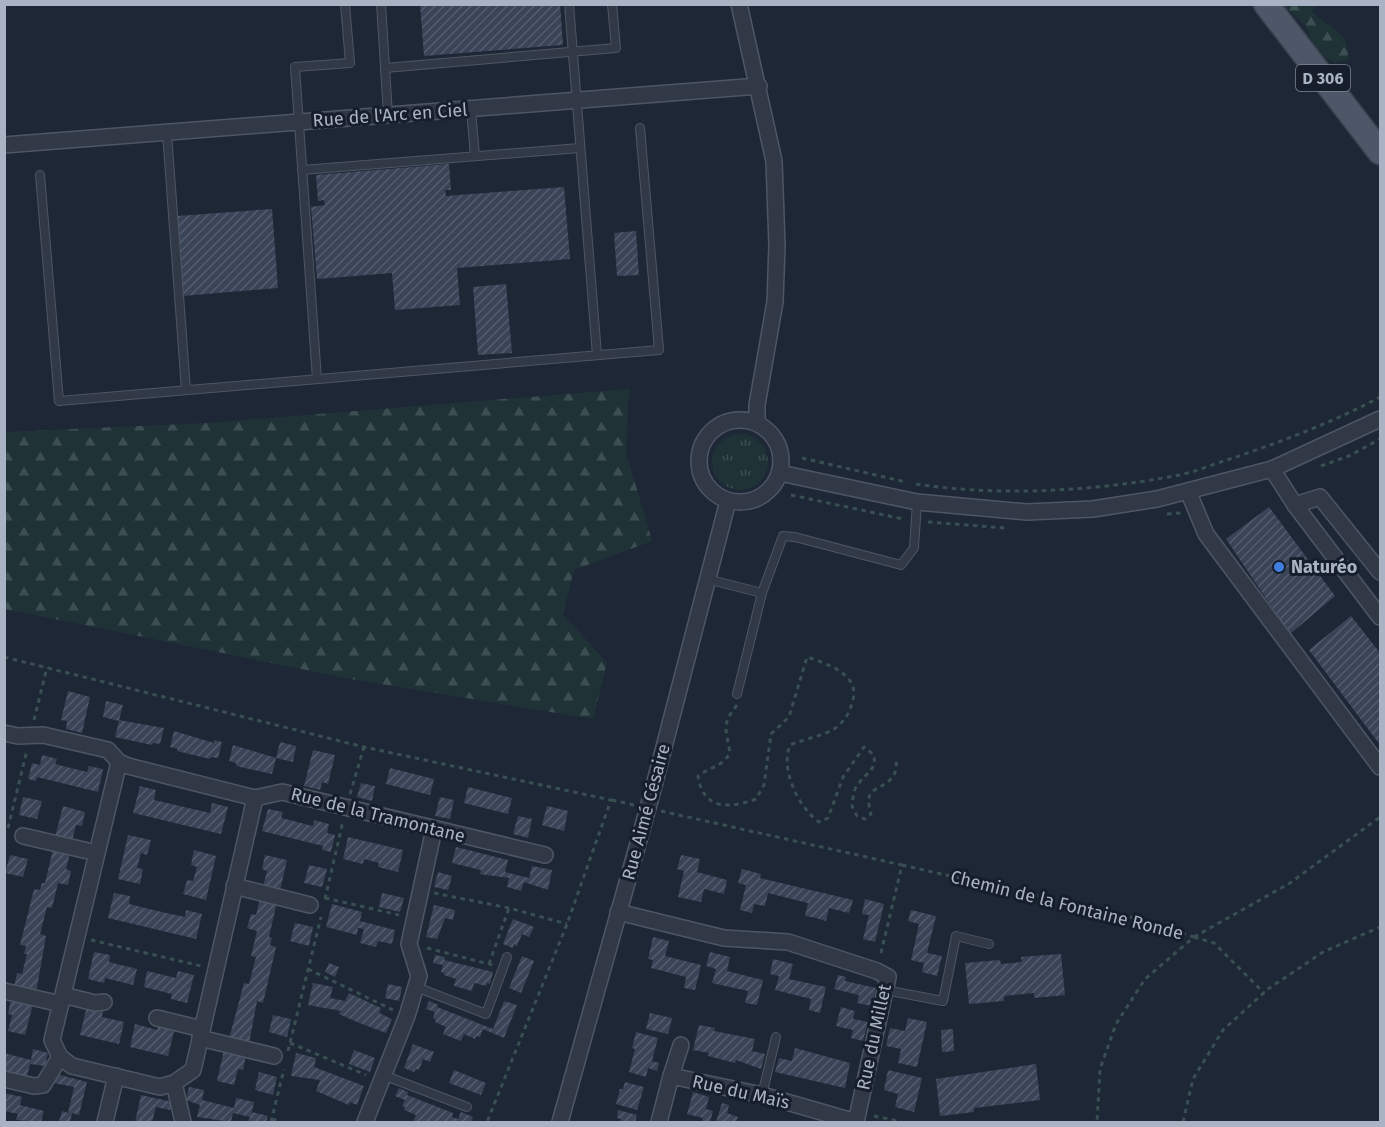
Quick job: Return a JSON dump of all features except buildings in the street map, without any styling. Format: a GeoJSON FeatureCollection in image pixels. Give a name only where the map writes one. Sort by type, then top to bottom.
{"type":"FeatureCollection","features":[{"type":"Feature","properties":{"kind":"main road","name":"D 306"},"geometry":{"type":"LineString","coordinates":[[1266,4],[1380,152]]}},
{"type":"Feature","properties":{"kind":"street"},"geometry":{"type":"LineString","coordinates":[[739,4],[774,161],[777,245],[775,302],[757,405],[757,423]]}},
{"type":"Feature","properties":{"kind":"street","name":"Rue de l'Arc en Ciel"},"geometry":{"type":"LineString","coordinates":[[4,145],[759,86]]}},
{"type":"Feature","properties":{"kind":"street"},"geometry":{"type":"LineString","coordinates":[[780,473],[917,502],[1026,512],[1093,508],[1157,499],[1272,469],[1380,419]]}},
{"type":"Feature","properties":{"kind":"street"},"geometry":{"type":"LineString","coordinates":[[744,420],[757,423],[768,430],[776,440],[781,453],[780,473],[771,490],[760,498],[747,502],[728,501],[706,485],[698,460],[701,447],[708,435],[718,426],[744,420]]}},
{"type":"Feature","properties":{"kind":"street"},"geometry":{"type":"LineString","coordinates":[[1272,469],[1295,505],[1380,617]]}},
{"type":"Feature","properties":{"kind":"street"},"geometry":{"type":"LineString","coordinates":[[1188,491],[1206,534],[1380,767]]}},
{"type":"Feature","properties":{"kind":"street"},"geometry":{"type":"LineString","coordinates":[[1295,505],[1320,497],[1380,572]]}},
{"type":"Feature","properties":{"kind":"street","name":"Rue Aimé Césaire"},"geometry":{"type":"LineString","coordinates":[[560,1122],[647,808],[728,501]]}},
{"type":"Feature","properties":{"kind":"street"},"geometry":{"type":"LineString","coordinates":[[1363,594],[1380,596]]}},
{"type":"Feature","properties":{"kind":"street","name":"Rue de la Tramontane"},"geometry":{"type":"LineString","coordinates":[[4,733],[43,735],[108,750],[119,762],[255,798],[282,792],[546,855]]}},
{"type":"Feature","properties":{"kind":"street"},"geometry":{"type":"LineString","coordinates":[[119,762],[52,1040],[60,1057],[72,1066],[160,1087],[174,1083],[193,1070],[255,798]]}},
{"type":"Feature","properties":{"kind":"street"},"geometry":{"type":"LineString","coordinates":[[366,1122],[407,1017],[416,987],[418,976],[408,944],[434,829]]}},
{"type":"Feature","properties":{"kind":"street"},"geometry":{"type":"LineString","coordinates":[[23,836],[97,853]]}},
{"type":"Feature","properties":{"kind":"street"},"geometry":{"type":"LineString","coordinates":[[234,886],[310,905]]}},
{"type":"Feature","properties":{"kind":"street","name":"Rue du Millet"},"geometry":{"type":"LineString","coordinates":[[618,912],[724,938],[788,942],[877,971],[888,977],[857,1119]]}},
{"type":"Feature","properties":{"kind":"street"},"geometry":{"type":"LineString","coordinates":[[4,991],[95,1003],[104,1002]]}},
{"type":"Feature","properties":{"kind":"street"},"geometry":{"type":"LineString","coordinates":[[157,1018],[282,1058]]}},
{"type":"Feature","properties":{"kind":"street"},"geometry":{"type":"LineString","coordinates":[[671,1076],[681,1045]]}},
{"type":"Feature","properties":{"kind":"street"},"geometry":{"type":"LineString","coordinates":[[4,1079],[34,1086],[43,1085],[60,1057]]}},
{"type":"Feature","properties":{"kind":"street"},"geometry":{"type":"LineString","coordinates":[[105,1122],[116,1076]]}},
{"type":"Feature","properties":{"kind":"street","name":"Rue du Maïs"},"geometry":{"type":"LineString","coordinates":[[659,1122],[671,1076],[762,1095],[857,1119]]}},
{"type":"Feature","properties":{"kind":"street"},"geometry":{"type":"LineString","coordinates":[[174,1083],[183,1122]]}},
{"type":"Feature","properties":{"kind":"lane"},"geometry":{"type":"LineString","coordinates":[[317,379],[295,67],[350,63],[345,4]]}},
{"type":"Feature","properties":{"kind":"lane"},"geometry":{"type":"LineString","coordinates":[[381,4],[388,115]]}},
{"type":"Feature","properties":{"kind":"lane"},"geometry":{"type":"LineString","coordinates":[[569,4],[597,356]]}},
{"type":"Feature","properties":{"kind":"lane"},"geometry":{"type":"LineString","coordinates":[[385,68],[616,48],[612,4]]}},
{"type":"Feature","properties":{"kind":"lane"},"geometry":{"type":"LineString","coordinates":[[471,109],[475,156]]}},
{"type":"Feature","properties":{"kind":"lane"},"geometry":{"type":"LineString","coordinates":[[40,175],[59,401],[659,350],[640,128]]}},
{"type":"Feature","properties":{"kind":"lane"},"geometry":{"type":"LineString","coordinates":[[167,133],[186,390]]}},
{"type":"Feature","properties":{"kind":"lane"},"geometry":{"type":"LineString","coordinates":[[302,170],[580,148]]}},
{"type":"Feature","properties":{"kind":"lane"},"geometry":{"type":"LineString","coordinates":[[737,694],[762,593],[783,536],[795,537],[901,565],[914,548],[917,502]]}},
{"type":"Feature","properties":{"kind":"lane"},"geometry":{"type":"LineString","coordinates":[[707,579],[762,593]]}},
{"type":"Feature","properties":{"kind":"lane"},"geometry":{"type":"LineString","coordinates":[[885,990],[942,1001],[956,936],[989,944]]}},
{"type":"Feature","properties":{"kind":"lane"},"geometry":{"type":"LineString","coordinates":[[416,987],[486,1014],[507,957]]}},
{"type":"Feature","properties":{"kind":"lane"},"geometry":{"type":"LineString","coordinates":[[762,1095],[776,1037]]}},
{"type":"Feature","properties":{"kind":"lane"},"geometry":{"type":"LineString","coordinates":[[382,1078],[467,1107]]}},
{"type":"Feature","properties":{"kind":"path"},"geometry":{"type":"LineString","coordinates":[[802,458],[918,484],[1027,491],[1075,489],[1182,475],[1266,446],[1354,411],[1380,397]]}},
{"type":"Feature","properties":{"kind":"path"},"geometry":{"type":"LineString","coordinates":[[737,694],[737,707],[728,712],[725,724],[730,753],[723,764],[706,770],[698,776],[700,789],[706,799],[729,806],[756,799],[764,785],[771,734],[789,717],[807,657],[835,667],[851,681],[855,696],[848,716],[834,729],[790,745],[786,754],[795,791],[808,814],[819,822],[828,818],[843,777],[864,747],[874,755],[875,764],[870,774],[859,782],[852,806],[857,816],[865,819],[871,814],[868,800],[871,792],[893,780],[897,771],[896,759]]}},
{"type":"Feature","properties":{"kind":"path"},"geometry":{"type":"LineString","coordinates":[[7,833],[47,667]]}},
{"type":"Feature","properties":{"kind":"path"},"geometry":{"type":"LineString","coordinates":[[281,1122],[272,1121],[282,1058],[290,1043],[346,808],[364,747]]}},
{"type":"Feature","properties":{"kind":"path","name":"Chemin de la Fontaine Ronde"},"geometry":{"type":"LineString","coordinates":[[611,800],[1143,920],[1194,937]]}},
{"type":"Feature","properties":{"kind":"path"},"geometry":{"type":"LineString","coordinates":[[1194,937],[1290,883],[1380,817]]}},
{"type":"Feature","properties":{"kind":"path"},"geometry":{"type":"LineString","coordinates":[[877,971],[902,865]]}},
{"type":"Feature","properties":{"kind":"path"},"geometry":{"type":"LineString","coordinates":[[420,891],[509,908],[567,924]]}},
{"type":"Feature","properties":{"kind":"path"},"geometry":{"type":"LineString","coordinates":[[325,898],[414,919]]}},
{"type":"Feature","properties":{"kind":"path"},"geometry":{"type":"LineString","coordinates":[[489,964],[509,908]]}},
{"type":"Feature","properties":{"kind":"path"},"geometry":{"type":"LineString","coordinates":[[1183,1122],[1193,1079],[1223,1030],[1264,993],[1323,951],[1380,927]]}},
{"type":"Feature","properties":{"kind":"path"},"geometry":{"type":"LineString","coordinates":[[77,937],[216,969]]}},
{"type":"Feature","properties":{"kind":"path"},"geometry":{"type":"LineString","coordinates":[[1194,937],[1214,943],[1264,993]]}},
{"type":"Feature","properties":{"kind":"path","name":"Chemin de la Fontaine Ronde"},"geometry":{"type":"LineString","coordinates":[[1097,1122],[1100,1069],[1116,1024],[1145,979],[1194,937]]}},
{"type":"Feature","properties":{"kind":"path"},"geometry":{"type":"LineString","coordinates":[[408,944],[504,968]]}},
{"type":"Feature","properties":{"kind":"path"},"geometry":{"type":"LineString","coordinates":[[308,969],[407,1017]]}},
{"type":"Feature","properties":{"kind":"path"},"geometry":{"type":"LineString","coordinates":[[290,1043],[382,1078]]}},
{"type":"Feature","properties":{"kind":"path"},"geometry":{"type":"LineString","coordinates":[[857,1119],[902,1122]]}},
{"type":"Feature","properties":{"kind":"green space"},"geometry":{"type":"Polygon","coordinates":[[[1283,5],[1315,5],[1312,12],[1342,36],[1348,49],[1348,59],[1335,63],[1317,52],[1305,25],[1283,5]]]}},
{"type":"Feature","properties":{"kind":"green space"},"geometry":{"type":"Polygon","coordinates":[[[629,389],[626,452],[652,541],[574,570],[563,614],[607,663],[593,719],[351,679],[5,609],[5,432],[208,423],[629,389]]]}},
{"type":"Feature","properties":{"kind":"green space"},"geometry":{"type":"Polygon","coordinates":[[[735,434],[745,434],[760,442],[766,451],[768,462],[766,473],[760,482],[745,490],[735,490],[724,485],[717,478],[712,467],[712,457],[717,446],[724,439],[735,434]]]}},
{"type":"Feature","properties":{"kind":"place","name":"Naturéo"},"geometry":{"type":"Point","coordinates":[1279,567]}}]}
